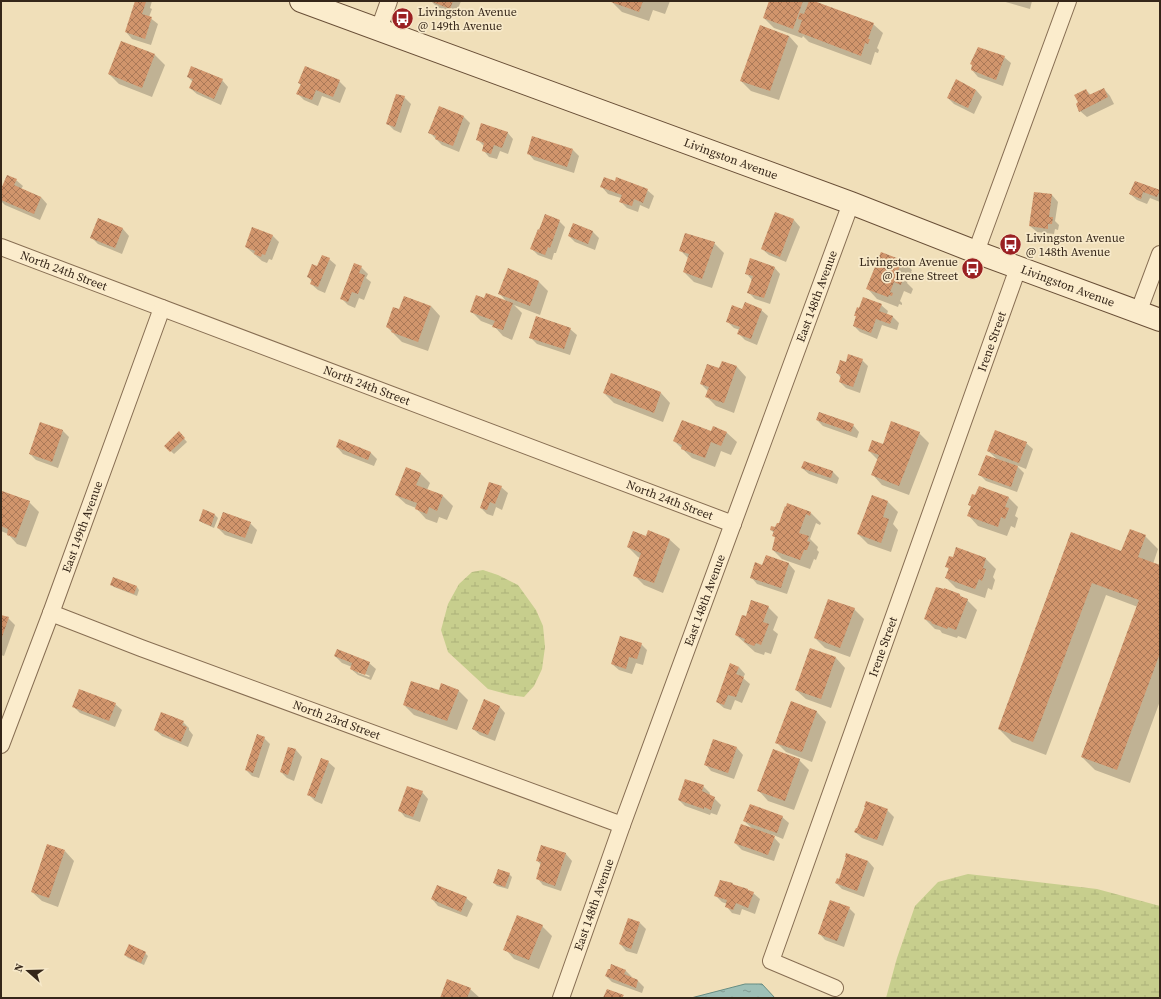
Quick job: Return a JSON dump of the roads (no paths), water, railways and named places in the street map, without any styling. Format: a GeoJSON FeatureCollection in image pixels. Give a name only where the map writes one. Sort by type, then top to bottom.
{"type":"FeatureCollection","features":[{"type":"Feature","properties":{"kind":"street","name":"Livingston Avenue"},"geometry":{"type":"LineString","coordinates":[[301,1],[851,203],[1018,268],[1160,320]]}},
{"type":"Feature","properties":{"kind":"street"},"geometry":{"type":"LineString","coordinates":[[379,29],[390,1]]}},
{"type":"Feature","properties":{"kind":"street"},"geometry":{"type":"LineString","coordinates":[[976,252],[1068,1]]}},
{"type":"Feature","properties":{"kind":"street","name":"East 148th Avenue"},"geometry":{"type":"LineString","coordinates":[[561,998],[622,825],[851,203]]}},
{"type":"Feature","properties":{"kind":"street","name":"North 24th Street"},"geometry":{"type":"LineString","coordinates":[[1,247],[733,524]]}},
{"type":"Feature","properties":{"kind":"street"},"geometry":{"type":"LineString","coordinates":[[1138,313],[1160,254]]}},
{"type":"Feature","properties":{"kind":"street","name":"Irene Street"},"geometry":{"type":"LineString","coordinates":[[835,988],[772,961],[1018,268]]}},
{"type":"Feature","properties":{"kind":"street","name":"East 149th Avenue"},"geometry":{"type":"LineString","coordinates":[[1,745],[162,308]]}},
{"type":"Feature","properties":{"kind":"street","name":"North 23rd Street"},"geometry":{"type":"LineString","coordinates":[[50,613],[148,651],[622,825]]}},
{"type":"Feature","properties":{"kind":"water"},"geometry":{"type":"Polygon","coordinates":[[[745,984],[762,984],[775,998],[691,998],[745,984]]]}},
{"type":"Feature","properties":{"kind":"place","name":"Livingston Avenue @ 149th Avenue"},"geometry":{"type":"Point","coordinates":[403,19]}},
{"type":"Feature","properties":{"kind":"place","name":"Livingston Avenue @ 148th Avenue"},"geometry":{"type":"Point","coordinates":[1011,245]}},
{"type":"Feature","properties":{"kind":"place","name":"Livingston Avenue @ Irene Street"},"geometry":{"type":"Point","coordinates":[973,269]}}]}
